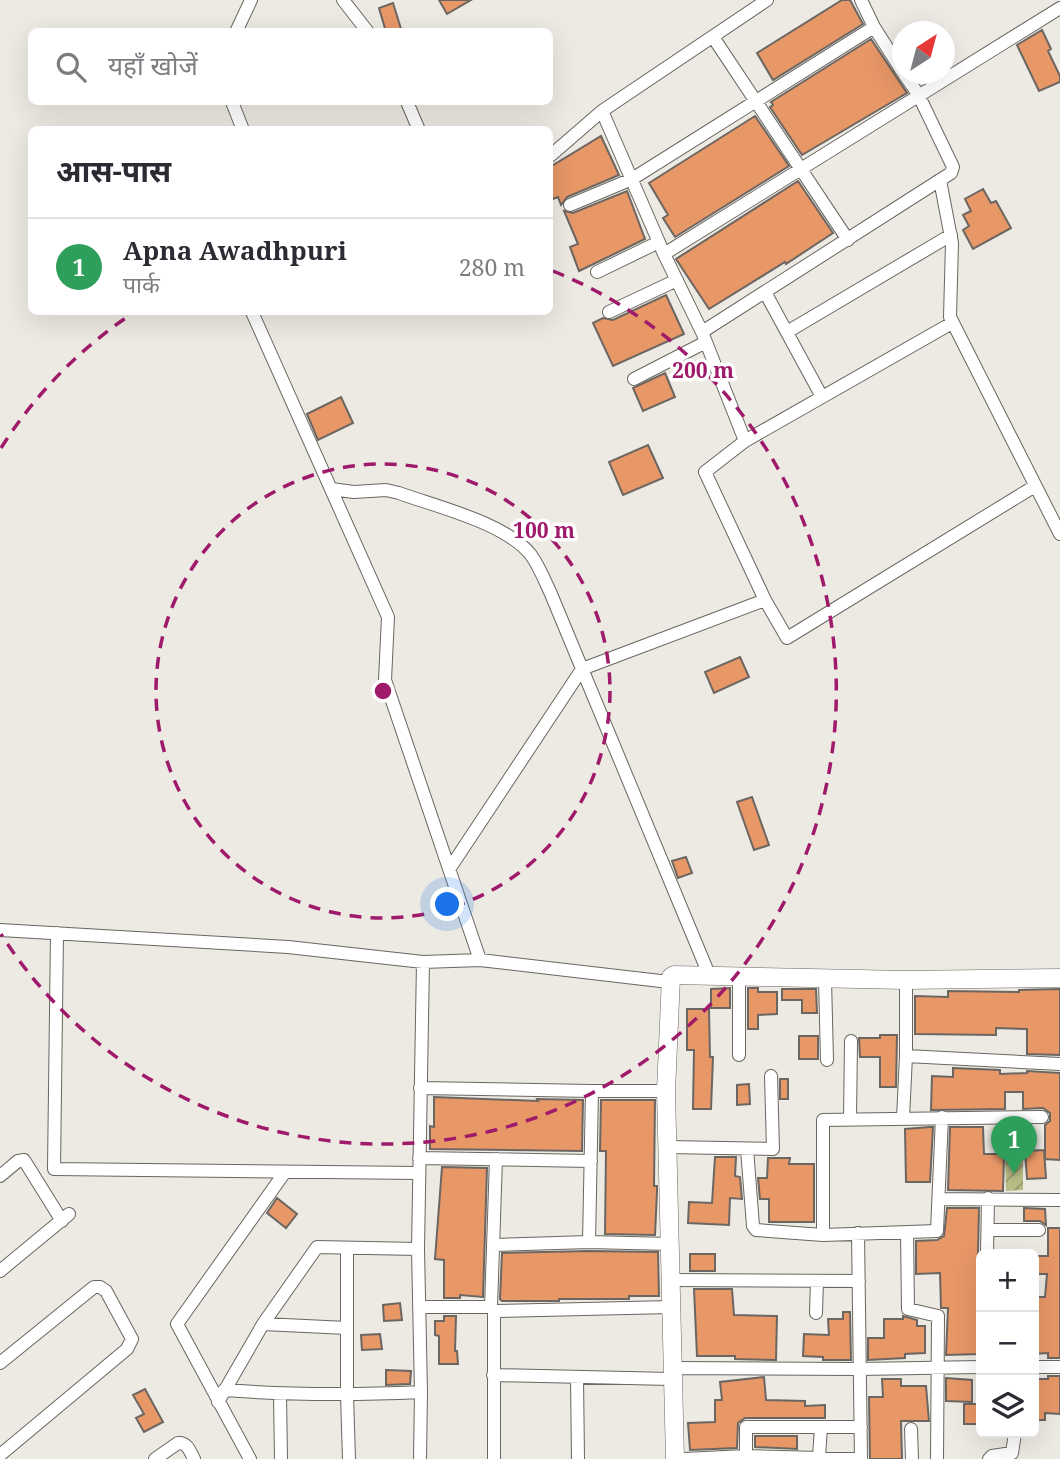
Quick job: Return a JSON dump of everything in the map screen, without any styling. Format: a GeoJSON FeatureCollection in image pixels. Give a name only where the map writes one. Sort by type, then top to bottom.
{"type":"FeatureCollection","features":[{"type":"Feature","properties":{"kind":"street"},"geometry":{"type":"LineString","coordinates":[[238,28],[251,0]]}},
{"type":"Feature","properties":{"kind":"street"},"geometry":{"type":"LineString","coordinates":[[343,0],[365,28]]}},
{"type":"Feature","properties":{"kind":"street"},"geometry":{"type":"LineString","coordinates":[[553,153],[602,111],[766,0]]}},
{"type":"Feature","properties":{"kind":"street"},"geometry":{"type":"LineString","coordinates":[[861,0],[892,55]]}},
{"type":"Feature","properties":{"kind":"street"},"geometry":{"type":"LineString","coordinates":[[597,272],[662,248],[801,169],[1060,8]]}},
{"type":"Feature","properties":{"kind":"street"},"geometry":{"type":"LineString","coordinates":[[570,205],[632,179],[874,27]]}},
{"type":"Feature","properties":{"kind":"street"},"geometry":{"type":"LineString","coordinates":[[713,37],[848,240]]}},
{"type":"Feature","properties":{"kind":"street"},"geometry":{"type":"LineString","coordinates":[[634,379],[704,337],[765,292],[951,173],[953,167],[911,84]]}},
{"type":"Feature","properties":{"kind":"street"},"geometry":{"type":"LineString","coordinates":[[233,105],[241,126]]}},
{"type":"Feature","properties":{"kind":"street"},"geometry":{"type":"LineString","coordinates":[[408,105],[417,126]]}},
{"type":"Feature","properties":{"kind":"street"},"geometry":{"type":"LineString","coordinates":[[602,111],[704,337],[745,441]]}},
{"type":"Feature","properties":{"kind":"street"},"geometry":{"type":"LineString","coordinates":[[940,180],[951,235],[950,317],[1060,534]]}},
{"type":"Feature","properties":{"kind":"street"},"geometry":{"type":"LineString","coordinates":[[787,332],[951,235]]}},
{"type":"Feature","properties":{"kind":"street"},"geometry":{"type":"LineString","coordinates":[[609,313],[677,280]]}},
{"type":"Feature","properties":{"kind":"street"},"geometry":{"type":"LineString","coordinates":[[765,292],[822,397]]}},
{"type":"Feature","properties":{"kind":"street"},"geometry":{"type":"LineString","coordinates":[[253,315],[388,617],[385,680],[480,960]]}},
{"type":"Feature","properties":{"kind":"street"},"geometry":{"type":"LineString","coordinates":[[953,323],[745,441],[705,472],[765,600],[787,638],[1035,486]]}},
{"type":"Feature","properties":{"kind":"street"},"geometry":{"type":"LineString","coordinates":[[331,489],[354,492],[386,489],[498,529],[513,538],[531,555],[582,669],[709,977]]}},
{"type":"Feature","properties":{"kind":"street"},"geometry":{"type":"LineString","coordinates":[[450,868],[582,669],[765,600]]}},
{"type":"Feature","properties":{"kind":"street"},"geometry":{"type":"LineString","coordinates":[[0,930],[288,947],[423,962],[480,960],[669,982]]}},
{"type":"Feature","properties":{"kind":"street"},"geometry":{"type":"LineString","coordinates":[[57,933],[54,1169],[419,1172]]}},
{"type":"Feature","properties":{"kind":"street"},"geometry":{"type":"LineString","coordinates":[[420,1459],[418,1249],[423,962]]}},
{"type":"Feature","properties":{"kind":"street"},"geometry":{"type":"LineString","coordinates":[[675,1459],[666,1091],[669,982],[674,975],[825,979],[1060,978]]}},
{"type":"Feature","properties":{"kind":"street"},"geometry":{"type":"LineString","coordinates":[[739,977],[739,1055]]}},
{"type":"Feature","properties":{"kind":"street"},"geometry":{"type":"LineString","coordinates":[[825,979],[827,1060]]}},
{"type":"Feature","properties":{"kind":"street"},"geometry":{"type":"LineString","coordinates":[[903,1118],[906,979]]}},
{"type":"Feature","properties":{"kind":"street"},"geometry":{"type":"LineString","coordinates":[[850,1041],[850,1119]]}},
{"type":"Feature","properties":{"kind":"street"},"geometry":{"type":"LineString","coordinates":[[906,1056],[1060,1064]]}},
{"type":"Feature","properties":{"kind":"street"},"geometry":{"type":"LineString","coordinates":[[668,1147],[773,1149],[771,1076]]}},
{"type":"Feature","properties":{"kind":"street"},"geometry":{"type":"LineString","coordinates":[[419,1087],[666,1091]]}},
{"type":"Feature","properties":{"kind":"street"},"geometry":{"type":"LineString","coordinates":[[589,1242],[592,1091]]}},
{"type":"Feature","properties":{"kind":"street"},"geometry":{"type":"LineString","coordinates":[[747,1149],[754,1228],[823,1235],[937,1231],[942,1117]]}},
{"type":"Feature","properties":{"kind":"street"},"geometry":{"type":"LineString","coordinates":[[823,1235],[823,1120],[1042,1117]]}},
{"type":"Feature","properties":{"kind":"street"},"geometry":{"type":"LineString","coordinates":[[419,1158],[591,1161]]}},
{"type":"Feature","properties":{"kind":"street"},"geometry":{"type":"LineString","coordinates":[[494,1459],[493,1245],[496,1159]]}},
{"type":"Feature","properties":{"kind":"street"},"geometry":{"type":"LineString","coordinates":[[0,1176],[18,1161],[24,1160],[65,1218],[0,1272]]}},
{"type":"Feature","properties":{"kind":"street"},"geometry":{"type":"LineString","coordinates":[[250,1459],[221,1396],[177,1324],[285,1172]]}},
{"type":"Feature","properties":{"kind":"street"},"geometry":{"type":"LineString","coordinates":[[987,1249],[988,1198]]}},
{"type":"Feature","properties":{"kind":"street"},"geometry":{"type":"LineString","coordinates":[[940,1199],[1060,1200]]}},
{"type":"Feature","properties":{"kind":"street"},"geometry":{"type":"LineString","coordinates":[[988,1230],[1039,1230]]}},
{"type":"Feature","properties":{"kind":"street"},"geometry":{"type":"LineString","coordinates":[[907,1232],[908,1309],[938,1316],[936,1459]]}},
{"type":"Feature","properties":{"kind":"street"},"geometry":{"type":"LineString","coordinates":[[684,1459],[746,1456],[860,1459],[858,1233]]}},
{"type":"Feature","properties":{"kind":"street"},"geometry":{"type":"LineString","coordinates":[[493,1245],[589,1242],[670,1244]]}},
{"type":"Feature","properties":{"kind":"street"},"geometry":{"type":"LineString","coordinates":[[221,1396],[263,1324],[317,1247],[418,1249]]}},
{"type":"Feature","properties":{"kind":"street"},"geometry":{"type":"LineString","coordinates":[[347,1248],[349,1459]]}},
{"type":"Feature","properties":{"kind":"street"},"geometry":{"type":"LineString","coordinates":[[671,1280],[859,1281]]}},
{"type":"Feature","properties":{"kind":"street"},"geometry":{"type":"LineString","coordinates":[[816,1313],[817,1281]]}},
{"type":"Feature","properties":{"kind":"street"},"geometry":{"type":"LineString","coordinates":[[0,1363],[94,1287],[106,1291],[132,1339],[127,1349],[0,1455]]}},
{"type":"Feature","properties":{"kind":"street"},"geometry":{"type":"LineString","coordinates":[[419,1307],[671,1307]]}},
{"type":"Feature","properties":{"kind":"street"},"geometry":{"type":"LineString","coordinates":[[263,1324],[347,1328]]}},
{"type":"Feature","properties":{"kind":"street"},"geometry":{"type":"LineString","coordinates":[[493,1375],[577,1377],[976,1367]]}},
{"type":"Feature","properties":{"kind":"street"},"geometry":{"type":"LineString","coordinates":[[1039,1367],[1060,1367]]}},
{"type":"Feature","properties":{"kind":"street"},"geometry":{"type":"LineString","coordinates":[[577,1377],[578,1459]]}},
{"type":"Feature","properties":{"kind":"street"},"geometry":{"type":"LineString","coordinates":[[221,1396],[421,1392]]}},
{"type":"Feature","properties":{"kind":"street"},"geometry":{"type":"LineString","coordinates":[[280,1395],[281,1459]]}},
{"type":"Feature","properties":{"kind":"street"},"geometry":{"type":"LineString","coordinates":[[746,1456],[746,1427],[861,1427]]}},
{"type":"Feature","properties":{"kind":"street"},"geometry":{"type":"LineString","coordinates":[[819,1457],[821,1427]]}},
{"type":"Feature","properties":{"kind":"street"},"geometry":{"type":"LineString","coordinates":[[911,1429],[912,1459]]}},
{"type":"Feature","properties":{"kind":"street"},"geometry":{"type":"LineString","coordinates":[[989,1459],[992,1456],[1012,1453],[1014,1438]]}},
{"type":"Feature","properties":{"kind":"street"},"geometry":{"type":"LineString","coordinates":[[155,1459],[182,1443],[194,1459]]}},
{"type":"Feature","properties":{"kind":"green space"},"geometry":{"type":"Polygon","coordinates":[[[1005,1157],[1023,1157],[1023,1190],[1006,1191],[1005,1157]]]}},
{"type":"Feature","properties":{"kind":"building"},"geometry":{"type":"Polygon","coordinates":[[[439,0],[471,0],[447,14],[439,0]]]}},
{"type":"Feature","properties":{"kind":"building"},"geometry":{"type":"Polygon","coordinates":[[[842,0],[850,0],[863,24],[773,80],[757,53],[842,0]]]}},
{"type":"Feature","properties":{"kind":"building"},"geometry":{"type":"Polygon","coordinates":[[[393,3],[401,28],[385,28],[379,8],[393,3]]]}},
{"type":"Feature","properties":{"kind":"building"},"geometry":{"type":"Polygon","coordinates":[[[1042,30],[1051,49],[1048,51],[1060,76],[1060,82],[1039,91],[1017,45],[1042,30]]]}},
{"type":"Feature","properties":{"kind":"building"},"geometry":{"type":"Polygon","coordinates":[[[871,39],[892,70],[892,84],[901,84],[907,93],[802,155],[770,107],[773,105],[771,102],[871,39]]]}},
{"type":"Feature","properties":{"kind":"building"},"geometry":{"type":"Polygon","coordinates":[[[755,116],[789,166],[675,237],[663,218],[668,215],[649,183],[755,116]]]}},
{"type":"Feature","properties":{"kind":"building"},"geometry":{"type":"Polygon","coordinates":[[[601,136],[619,175],[567,197],[561,205],[558,197],[553,199],[553,165],[601,136]]]}},
{"type":"Feature","properties":{"kind":"building"},"geometry":{"type":"Polygon","coordinates":[[[798,181],[833,233],[709,309],[676,259],[798,181]]]}},
{"type":"Feature","properties":{"kind":"building"},"geometry":{"type":"Polygon","coordinates":[[[983,189],[991,203],[996,201],[1011,228],[973,249],[963,230],[969,226],[963,215],[971,211],[965,199],[983,189]]]}},
{"type":"Feature","properties":{"kind":"building"},"geometry":{"type":"Polygon","coordinates":[[[627,191],[645,239],[579,271],[570,247],[578,244],[564,211],[573,213],[627,191]]]}},
{"type":"Feature","properties":{"kind":"building"},"geometry":{"type":"Polygon","coordinates":[[[666,295],[684,334],[613,366],[593,323],[603,318],[613,320],[666,295]]]}},
{"type":"Feature","properties":{"kind":"building"},"geometry":{"type":"Polygon","coordinates":[[[665,373],[675,397],[643,411],[633,388],[665,373]]]}},
{"type":"Feature","properties":{"kind":"building"},"geometry":{"type":"Polygon","coordinates":[[[341,397],[353,423],[318,440],[307,414],[341,397]]]}},
{"type":"Feature","properties":{"kind":"building"},"geometry":{"type":"Polygon","coordinates":[[[648,445],[663,478],[623,495],[609,462],[648,445]]]}},
{"type":"Feature","properties":{"kind":"building"},"geometry":{"type":"Polygon","coordinates":[[[740,657],[749,677],[714,693],[705,672],[740,657]]]}},
{"type":"Feature","properties":{"kind":"building"},"geometry":{"type":"Polygon","coordinates":[[[752,797],[769,845],[754,850],[737,802],[752,797]]]}},
{"type":"Feature","properties":{"kind":"building"},"geometry":{"type":"Polygon","coordinates":[[[686,857],[692,873],[678,878],[672,861],[686,857]]]}},
{"type":"Feature","properties":{"kind":"building"},"geometry":{"type":"Polygon","coordinates":[[[730,988],[730,1008],[711,1008],[711,989],[730,988]]]}},
{"type":"Feature","properties":{"kind":"building"},"geometry":{"type":"Polygon","coordinates":[[[748,988],[758,988],[758,992],[777,992],[777,1014],[758,1015],[758,1029],[748,1029],[748,988]]]}},
{"type":"Feature","properties":{"kind":"building"},"geometry":{"type":"Polygon","coordinates":[[[782,989],[816,989],[817,1013],[802,1013],[802,1000],[782,1000],[782,989]]]}},
{"type":"Feature","properties":{"kind":"building"},"geometry":{"type":"Polygon","coordinates":[[[1060,989],[1060,1055],[1027,1054],[1027,1029],[996,1028],[996,1035],[915,1034],[915,996],[948,997],[948,991],[1019,992],[1060,989]]]}},
{"type":"Feature","properties":{"kind":"building"},"geometry":{"type":"Polygon","coordinates":[[[687,1009],[709,1009],[710,1057],[713,1057],[711,1109],[693,1109],[694,1050],[687,1050],[687,1009]]]}},
{"type":"Feature","properties":{"kind":"building"},"geometry":{"type":"Polygon","coordinates":[[[880,1035],[897,1035],[896,1087],[880,1087],[880,1057],[860,1057],[859,1038],[880,1038],[880,1035]]]}},
{"type":"Feature","properties":{"kind":"building"},"geometry":{"type":"Polygon","coordinates":[[[799,1036],[818,1036],[818,1059],[799,1059],[799,1036]]]}},
{"type":"Feature","properties":{"kind":"building"},"geometry":{"type":"Polygon","coordinates":[[[953,1068],[1000,1070],[1000,1074],[1027,1071],[1060,1073],[1060,1160],[1045,1159],[1045,1125],[1050,1121],[1050,1113],[1043,1108],[1023,1109],[1023,1092],[1005,1092],[1005,1109],[931,1110],[932,1076],[953,1077],[953,1068]]]}},
{"type":"Feature","properties":{"kind":"building"},"geometry":{"type":"Polygon","coordinates":[[[780,1079],[788,1079],[788,1099],[780,1099],[780,1079]]]}},
{"type":"Feature","properties":{"kind":"building"},"geometry":{"type":"Polygon","coordinates":[[[749,1084],[750,1104],[737,1105],[737,1085],[749,1084]]]}},
{"type":"Feature","properties":{"kind":"building"},"geometry":{"type":"Polygon","coordinates":[[[434,1097],[583,1100],[582,1151],[430,1149],[430,1126],[434,1127],[434,1097]]]}},
{"type":"Feature","properties":{"kind":"building"},"geometry":{"type":"Polygon","coordinates":[[[601,1100],[655,1100],[655,1235],[605,1234],[606,1151],[600,1151],[601,1100]]]}},
{"type":"Feature","properties":{"kind":"building"},"geometry":{"type":"Polygon","coordinates":[[[933,1127],[930,1182],[906,1182],[905,1129],[933,1127]]]}},
{"type":"Feature","properties":{"kind":"building"},"geometry":{"type":"Polygon","coordinates":[[[950,1127],[983,1127],[984,1154],[1004,1154],[1003,1191],[948,1190],[950,1127]]]}},
{"type":"Feature","properties":{"kind":"building"},"geometry":{"type":"Polygon","coordinates":[[[1044,1150],[1046,1178],[1027,1179],[1025,1151],[1044,1150]]]}},
{"type":"Feature","properties":{"kind":"building"},"geometry":{"type":"Polygon","coordinates":[[[715,1157],[736,1157],[735,1176],[740,1177],[742,1199],[730,1198],[729,1225],[688,1223],[689,1202],[712,1203],[715,1157]]]}},
{"type":"Feature","properties":{"kind":"building"},"geometry":{"type":"Polygon","coordinates":[[[768,1158],[790,1158],[789,1164],[814,1164],[814,1222],[769,1222],[769,1199],[760,1199],[758,1178],[767,1178],[768,1158]]]}},
{"type":"Feature","properties":{"kind":"building"},"geometry":{"type":"Polygon","coordinates":[[[442,1167],[487,1168],[483,1297],[460,1295],[460,1298],[444,1298],[444,1260],[435,1259],[442,1167]]]}},
{"type":"Feature","properties":{"kind":"building"},"geometry":{"type":"Polygon","coordinates":[[[277,1198],[297,1214],[286,1228],[267,1213],[277,1198]]]}},
{"type":"Feature","properties":{"kind":"building"},"geometry":{"type":"Polygon","coordinates":[[[947,1208],[979,1208],[978,1249],[976,1249],[976,1354],[946,1355],[948,1308],[941,1308],[940,1273],[916,1274],[916,1241],[937,1240],[944,1236],[947,1208]]]}},
{"type":"Feature","properties":{"kind":"building"},"geometry":{"type":"Polygon","coordinates":[[[1024,1208],[1045,1209],[1046,1225],[1040,1221],[1024,1221],[1024,1208]]]}},
{"type":"Feature","properties":{"kind":"building"},"geometry":{"type":"Polygon","coordinates":[[[1048,1228],[1060,1228],[1060,1358],[1048,1358],[1048,1353],[1039,1354],[1039,1297],[1045,1297],[1047,1274],[1039,1274],[1039,1256],[1048,1256],[1048,1228]]]}},
{"type":"Feature","properties":{"kind":"building"},"geometry":{"type":"Polygon","coordinates":[[[658,1252],[659,1296],[559,1301],[500,1299],[502,1253],[658,1252]]]}},
{"type":"Feature","properties":{"kind":"building"},"geometry":{"type":"Polygon","coordinates":[[[690,1254],[715,1254],[715,1271],[690,1271],[690,1254]]]}},
{"type":"Feature","properties":{"kind":"building"},"geometry":{"type":"Polygon","coordinates":[[[694,1289],[732,1289],[734,1315],[777,1316],[776,1360],[697,1356],[694,1289]]]}},
{"type":"Feature","properties":{"kind":"building"},"geometry":{"type":"Polygon","coordinates":[[[400,1303],[402,1320],[384,1321],[383,1305],[400,1303]]]}},
{"type":"Feature","properties":{"kind":"building"},"geometry":{"type":"Polygon","coordinates":[[[843,1312],[850,1312],[851,1360],[823,1360],[823,1357],[803,1356],[804,1334],[829,1335],[828,1319],[843,1319],[843,1312]]]}},
{"type":"Feature","properties":{"kind":"building"},"geometry":{"type":"Polygon","coordinates":[[[444,1316],[456,1316],[455,1351],[458,1364],[439,1364],[439,1336],[435,1335],[435,1321],[444,1321],[444,1316]]]}},
{"type":"Feature","properties":{"kind":"building"},"geometry":{"type":"Polygon","coordinates":[[[903,1316],[917,1320],[917,1326],[925,1326],[925,1353],[905,1354],[905,1358],[868,1360],[868,1338],[884,1338],[884,1319],[903,1319],[903,1316]]]}},
{"type":"Feature","properties":{"kind":"building"},"geometry":{"type":"Polygon","coordinates":[[[380,1334],[382,1349],[362,1350],[361,1335],[380,1334]]]}},
{"type":"Feature","properties":{"kind":"building"},"geometry":{"type":"Polygon","coordinates":[[[386,1370],[411,1371],[410,1384],[386,1385],[386,1370]]]}},
{"type":"Feature","properties":{"kind":"building"},"geometry":{"type":"Polygon","coordinates":[[[1048,1376],[1060,1376],[1060,1414],[1045,1413],[1045,1420],[1039,1420],[1039,1379],[1048,1379],[1048,1376]]]}},
{"type":"Feature","properties":{"kind":"building"},"geometry":{"type":"Polygon","coordinates":[[[764,1377],[766,1400],[805,1401],[805,1406],[825,1405],[825,1418],[745,1418],[738,1423],[737,1448],[690,1450],[688,1423],[715,1422],[715,1400],[722,1400],[720,1382],[764,1377]]]}},
{"type":"Feature","properties":{"kind":"building"},"geometry":{"type":"Polygon","coordinates":[[[946,1378],[972,1380],[972,1402],[946,1401],[946,1378]]]}},
{"type":"Feature","properties":{"kind":"building"},"geometry":{"type":"Polygon","coordinates":[[[882,1379],[901,1379],[901,1386],[926,1386],[929,1421],[901,1421],[902,1459],[870,1459],[869,1397],[883,1397],[882,1379]]]}},
{"type":"Feature","properties":{"kind":"building"},"geometry":{"type":"Polygon","coordinates":[[[145,1389],[163,1422],[144,1432],[136,1418],[144,1414],[133,1395],[145,1389]]]}},
{"type":"Feature","properties":{"kind":"building"},"geometry":{"type":"Polygon","coordinates":[[[964,1404],[976,1404],[976,1424],[964,1424],[964,1404]]]}},
{"type":"Feature","properties":{"kind":"building"},"geometry":{"type":"Polygon","coordinates":[[[755,1436],[797,1436],[797,1449],[755,1447],[755,1436]]]}},
{"type":"Feature","properties":{"kind":"place","name":"Apna Awadhpuri"},"geometry":{"type":"Point","coordinates":[1014,1174]}}]}
